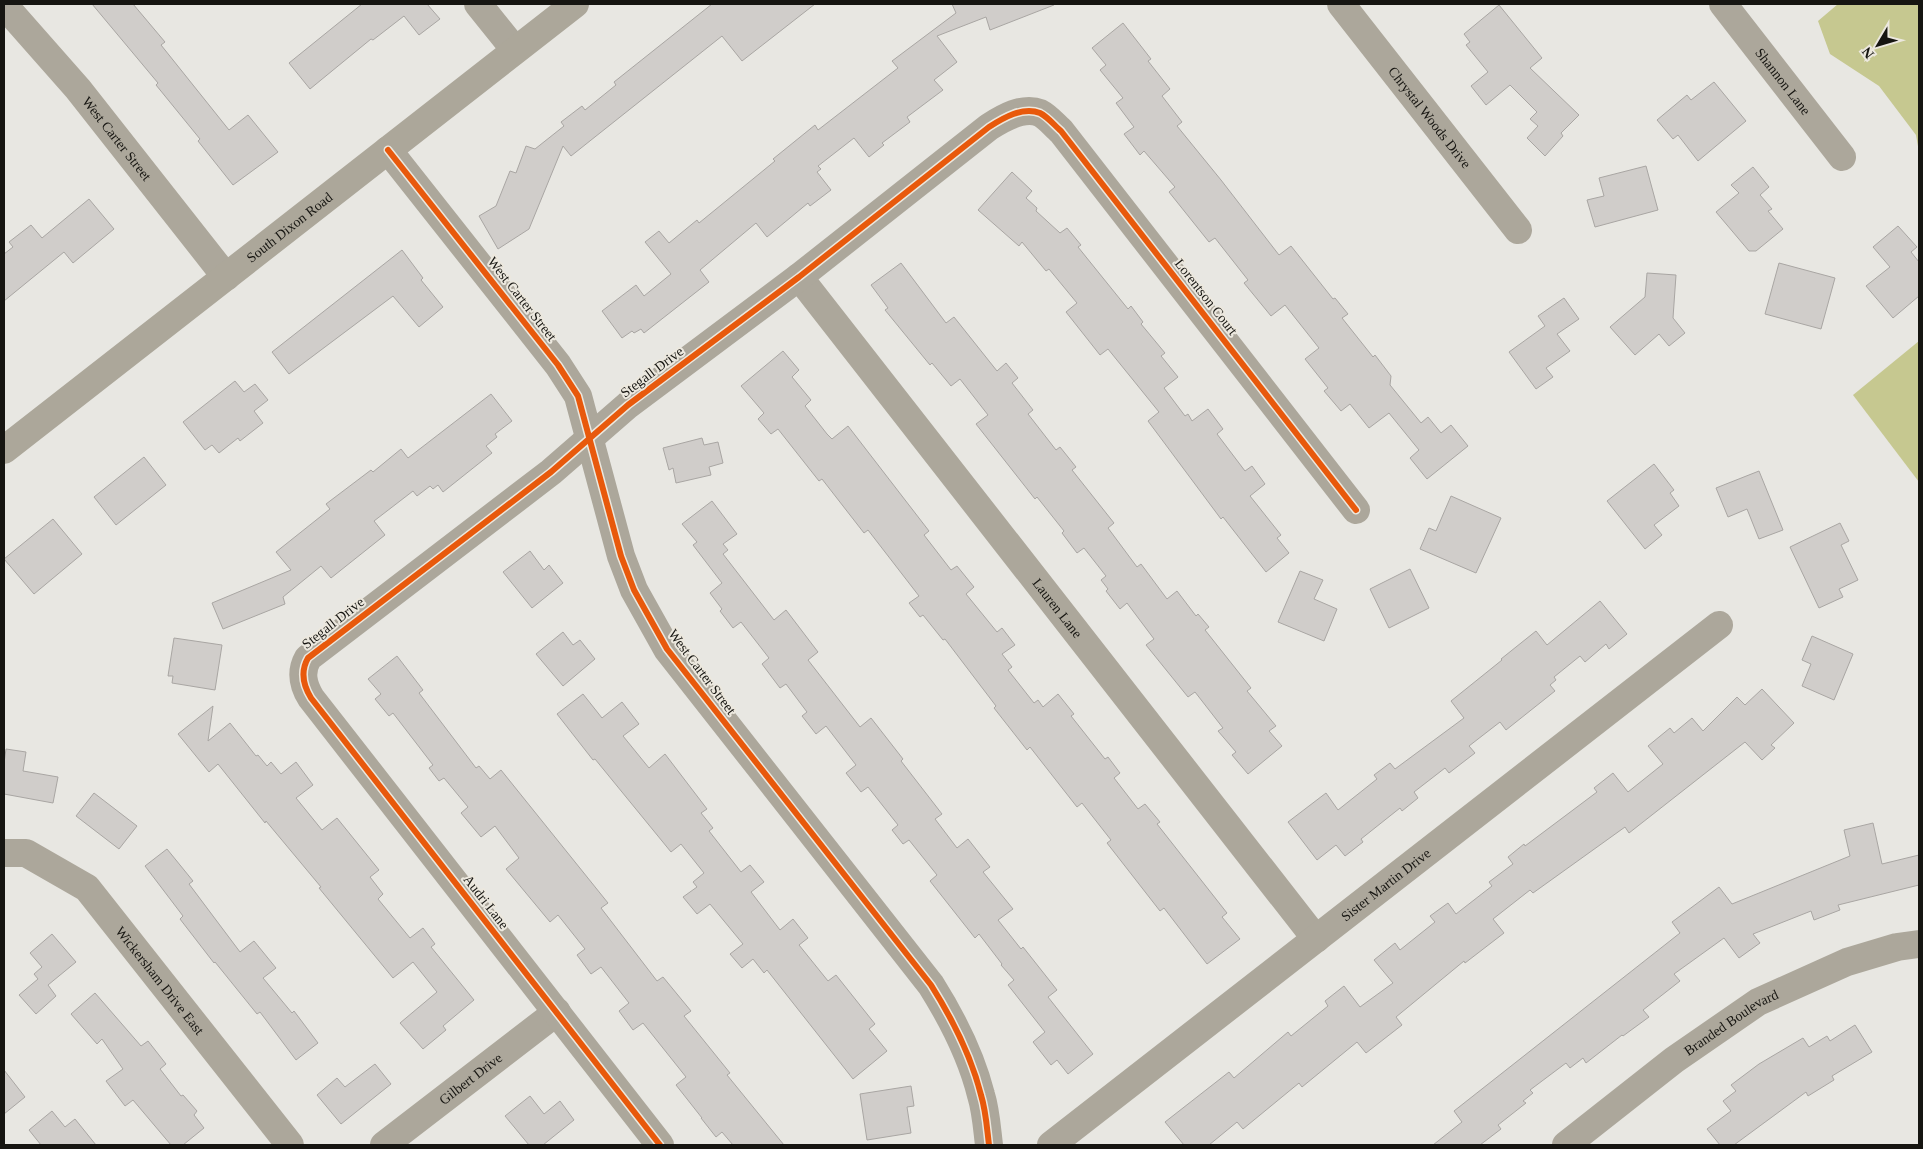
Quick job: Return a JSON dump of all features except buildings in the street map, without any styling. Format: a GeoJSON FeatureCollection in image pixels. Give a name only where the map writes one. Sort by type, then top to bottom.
{"type":"FeatureCollection","features":[{"type":"Feature","properties":{"kind":"main road","name":"South Dixon Road"},"geometry":{"type":"LineString","coordinates":[[4,450],[575,4]]}},
{"type":"Feature","properties":{"kind":"street"},"geometry":{"type":"LineString","coordinates":[[478,4],[515,50]]}},
{"type":"Feature","properties":{"kind":"street","name":"Chrystal Woods Drive"},"geometry":{"type":"LineString","coordinates":[[1341,4],[1518,230]]}},
{"type":"Feature","properties":{"kind":"street","name":"Shannon Lane"},"geometry":{"type":"LineString","coordinates":[[1723,4],[1842,157]]}},
{"type":"Feature","properties":{"kind":"street","name":"West Carter Street"},"geometry":{"type":"LineString","coordinates":[[4,5],[78,89],[226,276]]}},
{"type":"Feature","properties":{"kind":"street","name":"Stegall Drive"},"geometry":{"type":"LineString","coordinates":[[303,669],[308,658],[551,472],[628,405],[799,277],[989,127],[1004,117],[1027,111]]}},
{"type":"Feature","properties":{"kind":"street","name":"Lorentson Court"},"geometry":{"type":"LineString","coordinates":[[1027,111],[1042,114],[1061,131],[1356,510]]}},
{"type":"Feature","properties":{"kind":"street","name":"West Carter Street"},"geometry":{"type":"LineString","coordinates":[[388,150],[558,365],[578,396],[621,556],[634,590],[651,623],[667,649],[932,985],[953,1020],[970,1058],[982,1096],[989,1145]]}},
{"type":"Feature","properties":{"kind":"street","name":"Lauren Lane"},"geometry":{"type":"LineString","coordinates":[[799,277],[1316,939]]}},
{"type":"Feature","properties":{"kind":"street","name":"Sister Martin Drive"},"geometry":{"type":"LineString","coordinates":[[1051,1145],[1719,625]]}},
{"type":"Feature","properties":{"kind":"street","name":"Audri Lane"},"geometry":{"type":"LineString","coordinates":[[303,669],[304,687],[311,698],[660,1145]]}},
{"type":"Feature","properties":{"kind":"street","name":"Wickersham Drive East"},"geometry":{"type":"LineString","coordinates":[[4,853],[26,853],[87,888],[290,1145]]}},
{"type":"Feature","properties":{"kind":"street","name":"Branded Boulevard"},"geometry":{"type":"LineString","coordinates":[[1566,1145],[1674,1060],[1758,1002],[1847,962],[1897,947],[1919,944]]}},
{"type":"Feature","properties":{"kind":"street","name":"Gilbert Drive"},"geometry":{"type":"LineString","coordinates":[[384,1145],[557,1012]]}},
{"type":"Feature","properties":{"kind":"green space"},"geometry":{"type":"Polygon","coordinates":[[[1838,4],[1919,4],[1919,152],[1916,135],[1879,86],[1830,54],[1818,21],[1838,4]]]}},
{"type":"Feature","properties":{"kind":"green space"},"geometry":{"type":"Polygon","coordinates":[[[1919,341],[1919,482],[1853,395],[1919,341]]]}},
{"type":"Feature","properties":{"kind":"cycle path"},"geometry":{"type":"LineString","coordinates":[[660,1145],[311,698],[306,688],[303,673],[308,658],[551,472],[628,405],[799,277],[989,127],[1013,114],[1027,111],[1040,113],[1061,131],[1356,510]]}},
{"type":"Feature","properties":{"kind":"cycle path"},"geometry":{"type":"LineString","coordinates":[[388,150],[558,365],[578,396],[621,556],[634,590],[667,649],[931,985],[947,1011],[967,1052],[984,1107],[989,1145]]}}]}
